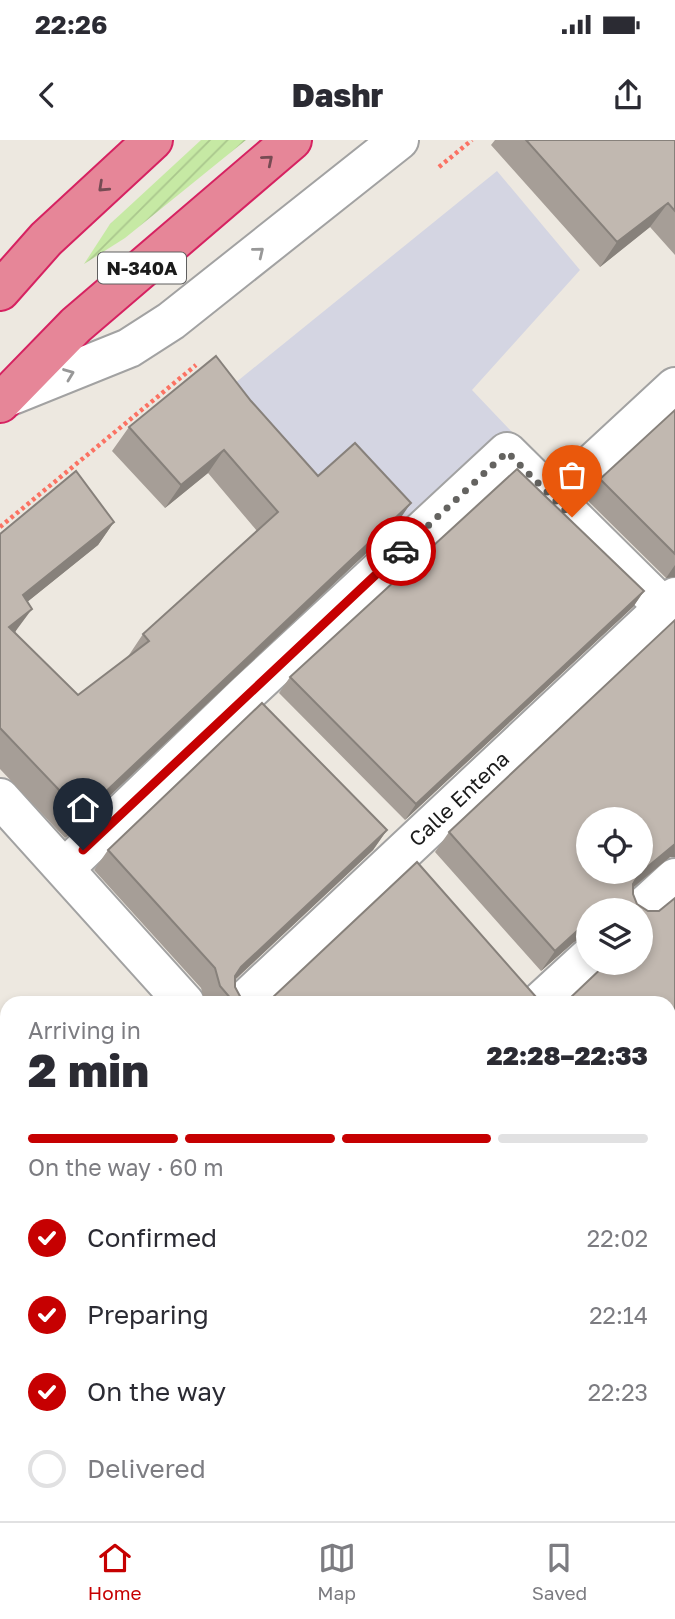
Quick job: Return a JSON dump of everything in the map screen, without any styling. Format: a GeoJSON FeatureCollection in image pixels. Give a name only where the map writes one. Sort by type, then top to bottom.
{"type":"FeatureCollection","features":[{"type":"Feature","properties":{"kind":"highway"},"geometry":{"type":"LineString","coordinates":[[0,291],[47,239],[153,140]]}},
{"type":"Feature","properties":{"kind":"highway","name":"N-340A"},"geometry":{"type":"LineString","coordinates":[[2,400],[76,325],[292,140]]}},
{"type":"Feature","properties":{"kind":"street"},"geometry":{"type":"LineString","coordinates":[[2,400],[129,348],[171,321],[399,140]]}},
{"type":"Feature","properties":{"kind":"street"},"geometry":{"type":"LineString","coordinates":[[554,499],[675,387]]}},
{"type":"Feature","properties":{"kind":"street"},"geometry":{"type":"LineString","coordinates":[[65,868],[248,692],[507,452],[671,607]]}},
{"type":"Feature","properties":{"kind":"street","name":"Calle Entena"},"geometry":{"type":"LineString","coordinates":[[249,996],[394,840],[671,607]]}},
{"type":"Feature","properties":{"kind":"street"},"geometry":{"type":"LineString","coordinates":[[248,692],[277,722]]}},
{"type":"Feature","properties":{"kind":"street"},"geometry":{"type":"LineString","coordinates":[[0,798],[179,996]]}},
{"type":"Feature","properties":{"kind":"street"},"geometry":{"type":"LineString","coordinates":[[394,840],[431,881]]}},
{"type":"Feature","properties":{"kind":"street"},"geometry":{"type":"LineString","coordinates":[[653,898],[675,878]]}},
{"type":"Feature","properties":{"kind":"street"},"geometry":{"type":"LineString","coordinates":[[547,996],[576,969]]}},
{"type":"Feature","properties":{"kind":"street"},"geometry":{"type":"LineString","coordinates":[[512,972],[533,996]]}},
{"type":"Feature","properties":{"kind":"green space"},"geometry":{"type":"Polygon","coordinates":[[[201,140],[246,140],[125,238],[84,264],[110,224],[201,140]]]}},
{"type":"Feature","properties":{"kind":"shaded area"},"geometry":{"type":"Polygon","coordinates":[[[497,171],[580,270],[472,390],[512,432],[404,525],[344,472],[310,498],[224,392],[497,171]]]}},
{"type":"Feature","properties":{"kind":"building"},"geometry":{"type":"Polygon","coordinates":[[[526,140],[675,140],[675,211],[668,203],[617,242],[526,140]]]}},
{"type":"Feature","properties":{"kind":"building"},"geometry":{"type":"Polygon","coordinates":[[[216,356],[251,401],[318,476],[355,443],[411,503],[82,814],[0,728],[0,534],[76,471],[114,522],[23,595],[32,609],[9,627],[78,695],[149,641],[143,634],[278,512],[224,450],[181,485],[129,427],[216,356]]]}},
{"type":"Feature","properties":{"kind":"building"},"geometry":{"type":"Polygon","coordinates":[[[675,410],[675,554],[600,479],[675,410]]]}},
{"type":"Feature","properties":{"kind":"building"},"geometry":{"type":"Polygon","coordinates":[[[517,469],[644,591],[416,804],[290,677],[517,469]]]}},
{"type":"Feature","properties":{"kind":"building"},"geometry":{"type":"Polygon","coordinates":[[[675,620],[675,844],[653,862],[653,807],[576,807],[576,884],[633,884],[635,898],[576,898],[576,932],[555,951],[449,832],[675,620]]]}},
{"type":"Feature","properties":{"kind":"building"},"geometry":{"type":"Polygon","coordinates":[[[262,703],[387,830],[241,967],[235,976],[235,987],[240,996],[229,996],[220,986],[215,968],[108,850],[262,703]]]}},
{"type":"Feature","properties":{"kind":"building"},"geometry":{"type":"Polygon","coordinates":[[[417,862],[535,996],[274,996],[417,862]]]}},
{"type":"Feature","properties":{"kind":"building"},"geometry":{"type":"Polygon","coordinates":[[[675,898],[675,996],[572,996],[594,975],[653,975],[653,911],[659,911],[675,898]]]}},
{"type":"Feature","properties":{"kind":"way so far"},"geometry":{"type":"LineString","coordinates":[[401,551],[507,452],[572,517]]}},
{"type":"Feature","properties":{"kind":"route"},"geometry":{"type":"LineString","coordinates":[[83,850],[401,551]]}}]}
